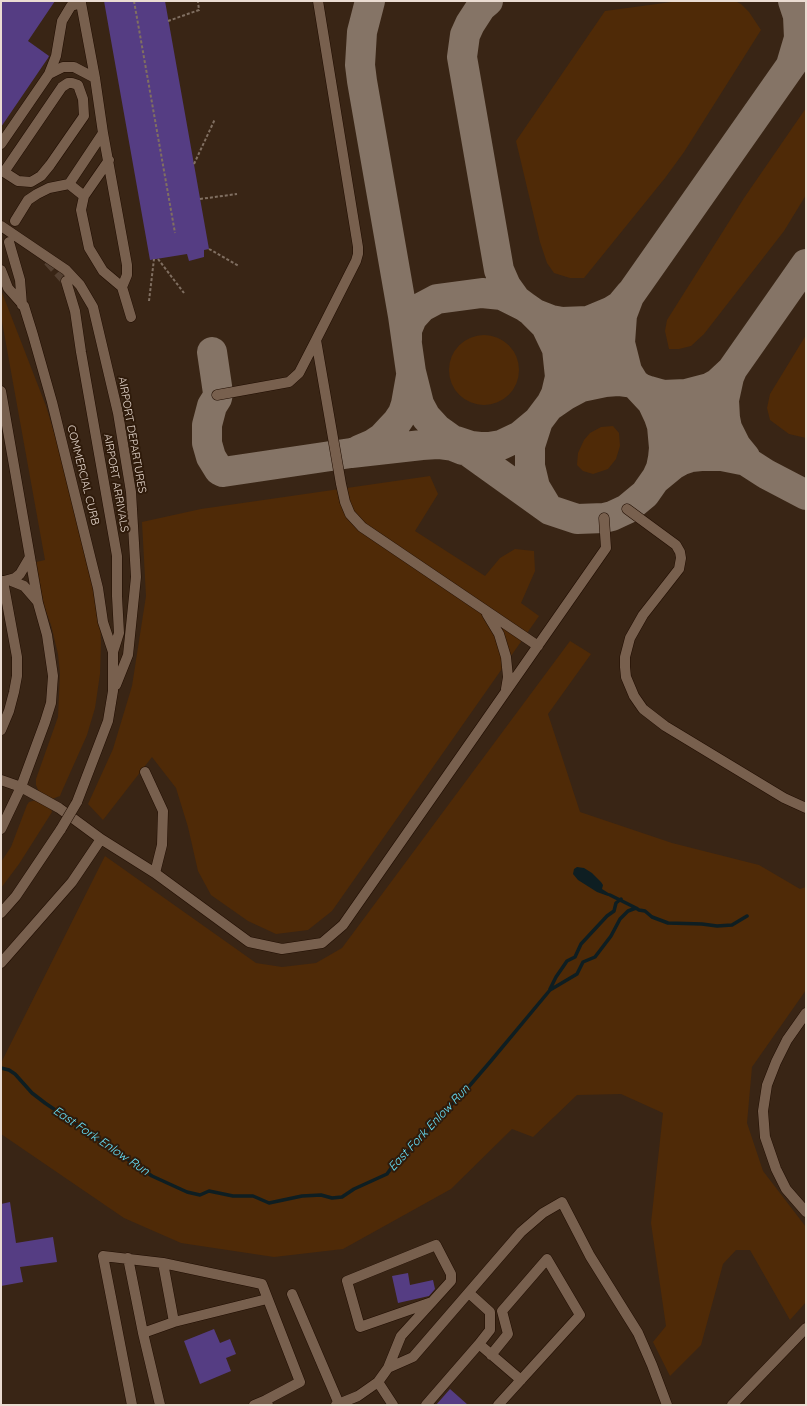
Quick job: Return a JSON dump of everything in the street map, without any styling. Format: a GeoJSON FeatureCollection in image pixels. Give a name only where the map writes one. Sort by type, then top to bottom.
{"type":"FeatureCollection","features":[{"type":"Feature","properties":{"kind":"street"},"geometry":{"type":"LineString","coordinates":[[217,395],[289,382],[299,373],[356,261],[358,254],[358,246],[318,1]]}},
{"type":"Feature","properties":{"kind":"street"},"geometry":{"type":"LineString","coordinates":[[1,144],[50,74],[56,56],[62,21],[71,6],[81,3],[127,265],[127,274],[122,287]]}},
{"type":"Feature","properties":{"kind":"street"},"geometry":{"type":"LineString","coordinates":[[50,74],[63,67],[74,67],[95,78]]}},
{"type":"Feature","properties":{"kind":"street"},"geometry":{"type":"LineString","coordinates":[[68,83],[78,85],[83,99],[84,116],[41,176],[31,182],[18,181],[2,172],[62,87],[68,83]]}},
{"type":"Feature","properties":{"kind":"street"},"geometry":{"type":"LineString","coordinates":[[15,221],[28,200],[49,188],[69,184],[104,133]]}},
{"type":"Feature","properties":{"kind":"street"},"geometry":{"type":"LineString","coordinates":[[109,160],[84,196],[81,210],[89,248],[103,271],[122,287],[130,317]]}},
{"type":"Feature","properties":{"kind":"street"},"geometry":{"type":"LineString","coordinates":[[69,184],[84,196]]}},
{"type":"Feature","properties":{"kind":"street","name":"AIRPORT DEPARTURES"},"geometry":{"type":"LineString","coordinates":[[1,226],[66,270],[80,285],[93,307],[118,412],[131,492],[136,577],[128,655],[113,691]]}},
{"type":"Feature","properties":{"kind":"street","name":"COMMERCIAL CURB"},"geometry":{"type":"LineString","coordinates":[[9,242],[20,280],[22,305],[33,335],[52,402],[98,588],[103,622],[113,652]]}},
{"type":"Feature","properties":{"kind":"street","name":"COMMERCIAL CURB"},"geometry":{"type":"LineString","coordinates":[[1,270],[8,288],[22,305]]}},
{"type":"Feature","properties":{"kind":"street","name":"AIRPORT ARRIVALS"},"geometry":{"type":"LineString","coordinates":[[66,281],[75,311],[82,360],[117,556],[119,633],[113,652],[113,691]]}},
{"type":"Feature","properties":{"kind":"street"},"geometry":{"type":"LineString","coordinates":[[316,340],[341,484],[345,502],[350,514],[362,527],[538,646]]}},
{"type":"Feature","properties":{"kind":"street"},"geometry":{"type":"LineString","coordinates":[[1,391],[38,603],[47,635],[53,676],[51,703],[21,787],[1,829]]}},
{"type":"Feature","properties":{"kind":"street"},"geometry":{"type":"LineString","coordinates":[[627,509],[676,545],[680,552],[681,558],[679,569],[643,615],[630,638],[625,657],[625,667],[626,677],[634,696],[643,709],[665,726],[784,798],[806,808]]}},
{"type":"Feature","properties":{"kind":"street"},"geometry":{"type":"LineString","coordinates":[[1,780],[21,787],[58,808],[155,873],[249,942],[282,950],[322,943],[343,925],[606,548],[604,518]]}},
{"type":"Feature","properties":{"kind":"street"},"geometry":{"type":"LineString","coordinates":[[4,581],[15,578],[20,574],[30,557]]}},
{"type":"Feature","properties":{"kind":"street"},"geometry":{"type":"LineString","coordinates":[[4,581],[24,586],[33,595],[38,603]]}},
{"type":"Feature","properties":{"kind":"street"},"geometry":{"type":"LineString","coordinates":[[1,730],[9,711],[14,692],[17,669],[17,656],[4,581]]}},
{"type":"Feature","properties":{"kind":"street"},"geometry":{"type":"LineString","coordinates":[[485,610],[499,634],[506,657],[508,676],[506,692]]}},
{"type":"Feature","properties":{"kind":"street"},"geometry":{"type":"LineString","coordinates":[[1,913],[16,896],[61,829],[77,802],[108,721],[113,691]]}},
{"type":"Feature","properties":{"kind":"street"},"geometry":{"type":"LineString","coordinates":[[145,772],[163,811],[162,845],[155,873]]}},
{"type":"Feature","properties":{"kind":"street"},"geometry":{"type":"LineString","coordinates":[[1,963],[72,882],[101,838]]}},
{"type":"Feature","properties":{"kind":"street"},"geometry":{"type":"LineString","coordinates":[[806,1013],[787,1040],[771,1074],[764,1098],[763,1125],[767,1146],[780,1180],[792,1197],[806,1212]]}},
{"type":"Feature","properties":{"kind":"street"},"geometry":{"type":"LineString","coordinates":[[388,1368],[413,1357],[521,1232],[543,1213],[562,1202],[590,1256],[638,1333],[652,1365],[666,1404]]}},
{"type":"Feature","properties":{"kind":"street"},"geometry":{"type":"LineString","coordinates":[[292,1294],[337,1405],[358,1396],[378,1382],[388,1368],[401,1336],[432,1302],[451,1281],[452,1274],[436,1246],[347,1281],[360,1327],[432,1302]]}},
{"type":"Feature","properties":{"kind":"street"},"geometry":{"type":"LineString","coordinates":[[132,1405],[103,1256],[164,1263],[262,1284],[300,1382],[267,1402],[254,1405]]}},
{"type":"Feature","properties":{"kind":"street"},"geometry":{"type":"LineString","coordinates":[[128,1258],[143,1333],[160,1405]]}},
{"type":"Feature","properties":{"kind":"street"},"geometry":{"type":"LineString","coordinates":[[491,1354],[508,1334],[502,1311],[547,1259],[580,1315],[498,1405]]}},
{"type":"Feature","properties":{"kind":"street"},"geometry":{"type":"LineString","coordinates":[[164,1263],[174,1322]]}},
{"type":"Feature","properties":{"kind":"street"},"geometry":{"type":"LineString","coordinates":[[426,1405],[490,1330],[490,1312],[469,1293]]}},
{"type":"Feature","properties":{"kind":"street"},"geometry":{"type":"LineString","coordinates":[[143,1333],[174,1322],[267,1299]]}},
{"type":"Feature","properties":{"kind":"street"},"geometry":{"type":"LineString","coordinates":[[732,1405],[806,1328]]}},
{"type":"Feature","properties":{"kind":"street"},"geometry":{"type":"LineString","coordinates":[[479,1344],[521,1380]]}},
{"type":"Feature","properties":{"kind":"street"},"geometry":{"type":"LineString","coordinates":[[378,1382],[393,1405]]}},
{"type":"Feature","properties":{"kind":"path"},"geometry":{"type":"LineString","coordinates":[[134,1],[175,233]]}},
{"type":"Feature","properties":{"kind":"path"},"geometry":{"type":"LineString","coordinates":[[168,21],[198,10],[198,2]]}},
{"type":"Feature","properties":{"kind":"path"},"geometry":{"type":"LineString","coordinates":[[194,164],[215,119]]}},
{"type":"Feature","properties":{"kind":"path"},"geometry":{"type":"LineString","coordinates":[[200,199],[237,194]]}},
{"type":"Feature","properties":{"kind":"path"},"geometry":{"type":"LineString","coordinates":[[209,249],[239,266]]}},
{"type":"Feature","properties":{"kind":"path"},"geometry":{"type":"LineString","coordinates":[[149,301],[154,259]]}},
{"type":"Feature","properties":{"kind":"path"},"geometry":{"type":"LineString","coordinates":[[158,259],[184,294]]}},
{"type":"Feature","properties":{"kind":"shaded area"},"geometry":{"type":"Polygon","coordinates":[[[679,1],[735,1],[741,4],[749,12],[761,30],[684,152],[665,178],[584,278],[570,278],[554,273],[547,263],[540,242],[516,141],[605,11],[679,1]]]}},
{"type":"Feature","properties":{"kind":"shaded area"},"geometry":{"type":"Polygon","coordinates":[[[806,108],[806,195],[784,231],[704,334],[691,346],[679,349],[669,349],[665,331],[667,320],[744,198],[806,108]]]}},
{"type":"Feature","properties":{"kind":"shaded area"},"geometry":{"type":"Polygon","coordinates":[[[1,290],[46,406],[59,449],[95,585],[100,619],[100,674],[95,708],[87,735],[60,796],[52,799],[39,792],[36,785],[36,779],[58,717],[60,673],[58,654],[51,625],[44,606],[35,563],[45,560],[1,316],[1,290]]]}},
{"type":"Feature","properties":{"kind":"shaded area"},"geometry":{"type":"Polygon","coordinates":[[[477,335],[491,335],[504,340],[514,350],[519,363],[519,377],[514,390],[504,400],[491,405],[477,405],[464,400],[454,390],[449,377],[449,363],[454,350],[464,340],[477,335]]]}},
{"type":"Feature","properties":{"kind":"shaded area"},"geometry":{"type":"Polygon","coordinates":[[[806,335],[806,438],[789,434],[770,420],[767,408],[770,394],[806,335]]]}},
{"type":"Feature","properties":{"kind":"shaded area"},"geometry":{"type":"Polygon","coordinates":[[[613,426],[619,433],[620,446],[616,459],[608,469],[593,474],[583,471],[577,465],[578,453],[584,440],[590,433],[601,427],[613,426]]]}},
{"type":"Feature","properties":{"kind":"shaded area"},"geometry":{"type":"Polygon","coordinates":[[[430,476],[438,494],[415,531],[485,576],[500,558],[515,549],[534,551],[535,571],[521,603],[539,616],[332,911],[308,930],[276,934],[248,921],[211,895],[198,871],[188,827],[176,788],[152,757],[103,820],[88,804],[113,749],[132,686],[146,596],[142,522],[201,509],[430,476]]]}},
{"type":"Feature","properties":{"kind":"shaded area"},"geometry":{"type":"Polygon","coordinates":[[[570,641],[591,654],[548,714],[580,812],[672,843],[759,865],[800,889],[806,887],[806,990],[752,1067],[747,1123],[763,1171],[806,1227],[806,1302],[790,1320],[750,1250],[736,1250],[723,1264],[701,1345],[670,1376],[653,1342],[666,1326],[651,1223],[663,1113],[621,1094],[577,1095],[533,1137],[512,1129],[451,1189],[343,1249],[274,1257],[181,1243],[124,1218],[1,1134],[1,1063],[105,856],[256,963],[282,967],[316,963],[342,948],[570,641]]]}},
{"type":"Feature","properties":{"kind":"shaded area"},"geometry":{"type":"Polygon","coordinates":[[[36,800],[51,809],[52,812],[19,864],[1,888],[1,862],[11,847],[27,805],[29,802],[36,800]]]}},
{"type":"Feature","properties":{"kind":"shaded area"},"geometry":{"type":"Polygon","coordinates":[[[577,867],[584,868],[592,873],[603,885],[602,889],[610,895],[608,896],[597,892],[578,880],[573,874],[574,869],[577,867]]]}},
{"type":"Feature","properties":{"kind":"building"},"geometry":{"type":"Polygon","coordinates":[[[1,1],[55,1],[28,41],[49,56],[1,127],[1,1]]]}},
{"type":"Feature","properties":{"kind":"building"},"geometry":{"type":"Polygon","coordinates":[[[104,1],[165,1],[209,249],[204,250],[204,257],[189,261],[187,254],[150,260],[104,1]]]}},
{"type":"Feature","properties":{"kind":"building"},"geometry":{"type":"Polygon","coordinates":[[[10,1202],[16,1243],[53,1237],[57,1262],[20,1267],[23,1282],[1,1286],[1,1204],[10,1202]]]}},
{"type":"Feature","properties":{"kind":"building"},"geometry":{"type":"Polygon","coordinates":[[[408,1273],[410,1285],[433,1280],[435,1289],[429,1296],[398,1303],[392,1276],[408,1273]]]}},
{"type":"Feature","properties":{"kind":"building"},"geometry":{"type":"Polygon","coordinates":[[[214,1329],[220,1343],[230,1339],[236,1354],[226,1358],[231,1371],[200,1384],[184,1341],[214,1329]]]}},
{"type":"Feature","properties":{"kind":"building"},"geometry":{"type":"Polygon","coordinates":[[[450,1389],[468,1405],[436,1405],[450,1389]]]}},
{"type":"Feature","properties":{"kind":"waterway"},"geometry":{"type":"LineString","coordinates":[[610,895],[636,908]]}},
{"type":"Feature","properties":{"kind":"waterway"},"geometry":{"type":"LineString","coordinates":[[550,989],[567,961],[575,957],[581,944],[607,916],[614,911],[616,903],[621,899]]}},
{"type":"Feature","properties":{"kind":"waterway","name":"East Fork Enlow Run"},"geometry":{"type":"LineString","coordinates":[[1,1068],[9,1070],[15,1074],[32,1093],[45,1103],[152,1176],[187,1192],[200,1195],[209,1191],[233,1196],[253,1196],[269,1203],[302,1196],[321,1195],[332,1198],[342,1197],[354,1189],[387,1174],[399,1157],[411,1149],[417,1140],[423,1136],[446,1109],[459,1098],[550,990],[577,974],[583,962],[595,957],[611,936],[620,919],[628,911],[636,908],[645,911],[652,917],[668,923],[717,926],[732,925],[747,916]]}},
{"type":"Feature","properties":{"kind":"taxiway"},"geometry":{"type":"LineString","coordinates":[[370,1],[362,32],[360,65],[403,316],[411,372],[419,404],[426,417],[437,429],[550,510],[577,519],[604,518],[627,509],[645,494],[806,264]]}},
{"type":"Feature","properties":{"kind":"taxiway"},"geometry":{"type":"LineString","coordinates":[[488,1],[481,7],[470,24],[465,35],[462,57],[499,270],[506,286],[516,300],[524,306]]}},
{"type":"Feature","properties":{"kind":"taxiway"},"geometry":{"type":"LineString","coordinates":[[791,65],[799,38],[798,16],[793,1]]}},
{"type":"Feature","properties":{"kind":"taxiway"},"geometry":{"type":"LineString","coordinates":[[538,421],[590,352],[806,44]]}},
{"type":"Feature","properties":{"kind":"taxiway"},"geometry":{"type":"LineString","coordinates":[[407,340],[407,330],[412,318],[422,307],[437,299],[482,293],[502,295],[524,306],[735,454],[766,474],[806,495]]}},
{"type":"Feature","properties":{"kind":"taxiway"},"geometry":{"type":"LineString","coordinates":[[633,383],[618,381],[581,387],[550,406],[556,394],[560,377],[557,349],[546,326],[533,313],[551,320],[562,322],[588,321],[620,306],[630,294],[622,315],[620,343],[627,371],[635,384]]}},
{"type":"Feature","properties":{"kind":"taxiway"},"geometry":{"type":"LineString","coordinates":[[212,352],[218,393],[212,406],[207,425],[207,443],[211,457],[219,470],[223,472],[351,453],[422,445],[438,444],[453,446],[463,450]]}},
{"type":"Feature","properties":{"kind":"taxiway"},"geometry":{"type":"LineString","coordinates":[[742,460],[722,456],[691,457],[673,465],[656,479],[661,468],[663,458],[664,448],[662,426],[652,402],[638,387],[663,395],[686,394],[709,388],[718,383],[732,370],[724,400],[725,418],[727,428],[736,446],[745,457]]}},
{"type":"Feature","properties":{"kind":"taxiway"},"geometry":{"type":"LineString","coordinates":[[359,450],[382,438],[397,422],[403,413],[406,404],[411,376]]}},
{"type":"Feature","properties":{"kind":"taxiway"},"geometry":{"type":"LineString","coordinates":[[456,441],[471,446],[480,447],[501,445],[520,436],[538,421],[530,446],[530,466],[535,487],[547,507]]}},
{"type":"Feature","properties":{"kind":"tunnel"},"geometry":{"type":"LineString","coordinates":[[48,261],[66,281]]}}]}
